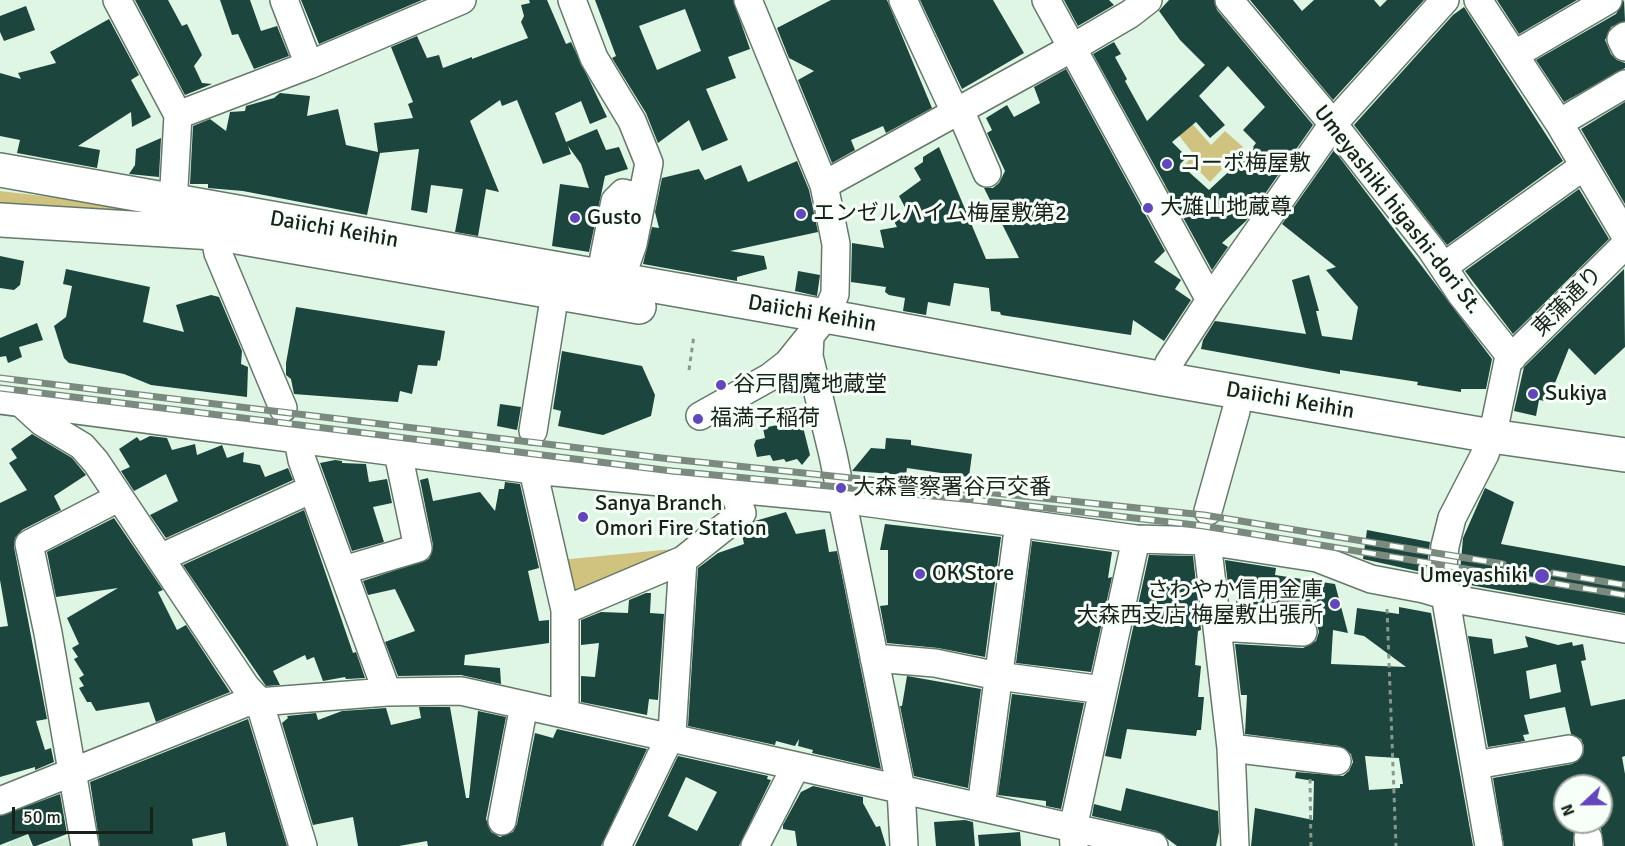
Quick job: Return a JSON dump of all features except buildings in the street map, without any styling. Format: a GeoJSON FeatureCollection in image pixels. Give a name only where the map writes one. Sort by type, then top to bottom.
{"type":"FeatureCollection","features":[{"type":"Feature","properties":{"kind":"highway","name":"Daiichi Keihin"},"geometry":{"type":"LineString","coordinates":[[0,170],[57,181],[168,215],[214,233],[555,293],[818,327],[1164,379],[1488,445],[1625,476]]}},
{"type":"Feature","properties":{"kind":"highway"},"geometry":{"type":"LineString","coordinates":[[0,179],[57,181]]}},
{"type":"Feature","properties":{"kind":"highway","name":"Daiichi Keihin"},"geometry":{"type":"LineString","coordinates":[[0,220],[168,215],[610,279],[818,327],[1236,411],[1488,445],[1625,455]]}},
{"type":"Feature","properties":{"kind":"street"},"geometry":{"type":"LineString","coordinates":[[117,0],[178,115],[168,215]]}},
{"type":"Feature","properties":{"kind":"street"},"geometry":{"type":"LineString","coordinates":[[284,0],[309,65]]}},
{"type":"Feature","properties":{"kind":"street"},"geometry":{"type":"LineString","coordinates":[[572,0],[594,58],[632,121],[649,163],[642,198],[623,193],[615,201],[610,279]]}},
{"type":"Feature","properties":{"kind":"street"},"geometry":{"type":"LineString","coordinates":[[748,0],[824,185],[836,244],[835,294],[818,327],[809,356],[842,499],[901,789],[904,846]]}},
{"type":"Feature","properties":{"kind":"street"},"geometry":{"type":"LineString","coordinates":[[903,0],[987,174]]}},
{"type":"Feature","properties":{"kind":"street"},"geometry":{"type":"LineString","coordinates":[[1046,0],[1210,300]]}},
{"type":"Feature","properties":{"kind":"street"},"geometry":{"type":"LineString","coordinates":[[824,185],[1072,48],[1130,14],[1148,0]]}},
{"type":"Feature","properties":{"kind":"street","name":"Umeyashiki higashi-dori St."},"geometry":{"type":"LineString","coordinates":[[1229,0],[1333,124],[1512,358]]}},
{"type":"Feature","properties":{"kind":"street"},"geometry":{"type":"LineString","coordinates":[[1164,379],[1169,363],[1210,300],[1333,124],[1445,0]]}},
{"type":"Feature","properties":{"kind":"street"},"geometry":{"type":"LineString","coordinates":[[1478,0],[1559,123],[1625,235]]}},
{"type":"Feature","properties":{"kind":"street"},"geometry":{"type":"LineString","coordinates":[[1515,55],[1608,0]]}},
{"type":"Feature","properties":{"kind":"street"},"geometry":{"type":"LineString","coordinates":[[178,115],[234,89],[309,65],[458,1]]}},
{"type":"Feature","properties":{"kind":"street"},"geometry":{"type":"LineString","coordinates":[[1625,36],[1621,39],[1625,47]]}},
{"type":"Feature","properties":{"kind":"street"},"geometry":{"type":"LineString","coordinates":[[1559,123],[1625,84]]}},
{"type":"Feature","properties":{"kind":"street"},"geometry":{"type":"LineString","coordinates":[[1443,267],[1584,166]]}},
{"type":"Feature","properties":{"kind":"street"},"geometry":{"type":"LineString","coordinates":[[214,233],[218,253],[283,408]]}},
{"type":"Feature","properties":{"kind":"street","name":"東蒲通り"},"geometry":{"type":"LineString","coordinates":[[1512,358],[1625,245]]}},
{"type":"Feature","properties":{"kind":"street"},"geometry":{"type":"LineString","coordinates":[[533,431],[555,293]]}},
{"type":"Feature","properties":{"kind":"street"},"geometry":{"type":"LineString","coordinates":[[700,416],[770,377],[788,363],[818,327]]}},
{"type":"Feature","properties":{"kind":"street"},"geometry":{"type":"LineString","coordinates":[[1489,846],[1442,575],[1445,546],[1452,518],[1488,445],[1508,361],[1512,358]]}},
{"type":"Feature","properties":{"kind":"street"},"geometry":{"type":"LineString","coordinates":[[10,401],[533,470],[842,499],[1136,539],[1207,541],[1317,558],[1371,579],[1538,615],[1625,629]]}},
{"type":"Feature","properties":{"kind":"street"},"geometry":{"type":"LineString","coordinates":[[10,401],[82,446],[96,462],[246,687],[259,701],[303,846]]}},
{"type":"Feature","properties":{"kind":"street"},"geometry":{"type":"LineString","coordinates":[[1208,511],[1236,411]]}},
{"type":"Feature","properties":{"kind":"street"},"geometry":{"type":"LineString","coordinates":[[298,440],[312,489],[344,570],[387,692]]}},
{"type":"Feature","properties":{"kind":"street"},"geometry":{"type":"LineString","coordinates":[[344,570],[418,548],[398,453]]}},
{"type":"Feature","properties":{"kind":"street"},"geometry":{"type":"LineString","coordinates":[[533,470],[565,610],[565,714]]}},
{"type":"Feature","properties":{"kind":"street"},"geometry":{"type":"LineString","coordinates":[[159,558],[312,489]]}},
{"type":"Feature","properties":{"kind":"street"},"geometry":{"type":"LineString","coordinates":[[565,610],[683,560],[742,513],[733,490]]}},
{"type":"Feature","properties":{"kind":"street"},"geometry":{"type":"LineString","coordinates":[[85,846],[29,544],[118,498]]}},
{"type":"Feature","properties":{"kind":"street"},"geometry":{"type":"LineString","coordinates":[[981,807],[1019,523]]}},
{"type":"Feature","properties":{"kind":"street"},"geometry":{"type":"LineString","coordinates":[[1073,837],[1136,539]]}},
{"type":"Feature","properties":{"kind":"street"},"geometry":{"type":"LineString","coordinates":[[1207,541],[1219,627],[1231,748],[1235,846]]}},
{"type":"Feature","properties":{"kind":"street"},"geometry":{"type":"LineString","coordinates":[[617,846],[672,733],[683,560]]}},
{"type":"Feature","properties":{"kind":"street"},"geometry":{"type":"LineString","coordinates":[[1219,627],[1303,632]]}},
{"type":"Feature","properties":{"kind":"street"},"geometry":{"type":"LineString","coordinates":[[874,658],[935,663],[998,676],[1103,690]]}},
{"type":"Feature","properties":{"kind":"street"},"geometry":{"type":"LineString","coordinates":[[0,801],[245,703],[387,692],[461,691],[795,768],[981,807],[1073,837],[1137,844]]}},
{"type":"Feature","properties":{"kind":"street"},"geometry":{"type":"LineString","coordinates":[[502,821],[524,705]]}},
{"type":"Feature","properties":{"kind":"street"},"geometry":{"type":"LineString","coordinates":[[1231,748],[1337,761]]}},
{"type":"Feature","properties":{"kind":"street"},"geometry":{"type":"LineString","coordinates":[[1475,765],[1569,749]]}},
{"type":"Feature","properties":{"kind":"street"},"geometry":{"type":"LineString","coordinates":[[755,846],[795,768]]}},
{"type":"Feature","properties":{"kind":"path"},"geometry":{"type":"LineString","coordinates":[[689,370],[694,334]]}},
{"type":"Feature","properties":{"kind":"path"},"geometry":{"type":"LineString","coordinates":[[1387,609],[1396,846]]}},
{"type":"Feature","properties":{"kind":"path"},"geometry":{"type":"LineString","coordinates":[[1309,758],[1311,846]]}},
{"type":"Feature","properties":{"kind":"shaded area"},"geometry":{"type":"Polygon","coordinates":[[[1188,119],[1211,145],[1225,131],[1243,147],[1210,182],[1194,166],[1162,200],[1157,193],[1194,155],[1175,130],[1188,119]]]}},
{"type":"Feature","properties":{"kind":"shaded area"},"geometry":{"type":"Polygon","coordinates":[[[0,191],[135,207],[135,212],[0,206],[0,191]]]}},
{"type":"Feature","properties":{"kind":"shaded area"},"geometry":{"type":"Polygon","coordinates":[[[673,549],[674,561],[568,592],[560,560],[673,549]]]}},
{"type":"Feature","properties":{"kind":"shaded area"},"geometry":{"type":"Polygon","coordinates":[[[7,805],[17,831],[25,828],[31,846],[5,846],[11,843],[0,813],[7,805]]]}},
{"type":"Feature","properties":{"kind":"shaded area"},"geometry":{"type":"Polygon","coordinates":[[[78,834],[80,846],[39,846],[78,834]]]}},
{"type":"Feature","properties":{"kind":"railway"},"geometry":{"type":"LineString","coordinates":[[0,378],[670,459],[1204,515],[1503,564]]}},
{"type":"Feature","properties":{"kind":"railway"},"geometry":{"type":"LineString","coordinates":[[0,388],[672,471],[985,501],[1204,526],[1625,595]]}},
{"type":"Feature","properties":{"kind":"railway"},"geometry":{"type":"LineString","coordinates":[[1553,573],[1625,585]]}},
{"type":"Feature","properties":{"kind":"place","name":"コーポ梅屋敷"},"geometry":{"type":"Point","coordinates":[1167,164]}},
{"type":"Feature","properties":{"kind":"place","name":"大雄山地蔵尊"},"geometry":{"type":"Point","coordinates":[1148,208]}},
{"type":"Feature","properties":{"kind":"place","name":"エンゼルハイム梅屋敷第2"},"geometry":{"type":"Point","coordinates":[801,214]}},
{"type":"Feature","properties":{"kind":"place","name":"Gusto"},"geometry":{"type":"Point","coordinates":[575,218]}},
{"type":"Feature","properties":{"kind":"place","name":"谷戸閻魔地蔵堂"},"geometry":{"type":"Point","coordinates":[721,385]}},
{"type":"Feature","properties":{"kind":"place","name":"Sukiya"},"geometry":{"type":"Point","coordinates":[1533,394]}},
{"type":"Feature","properties":{"kind":"place","name":"福満子稲荷"},"geometry":{"type":"Point","coordinates":[698,419]}},
{"type":"Feature","properties":{"kind":"place","name":"大森警察署谷戸交番"},"geometry":{"type":"Point","coordinates":[841,488]}},
{"type":"Feature","properties":{"kind":"place","name":"Sanya Branch Omori Fire Station"},"geometry":{"type":"Point","coordinates":[583,517]}},
{"type":"Feature","properties":{"kind":"place","name":"OK Store"},"geometry":{"type":"Point","coordinates":[920,574]}},
{"type":"Feature","properties":{"kind":"place","name":"Umeyashiki"},"geometry":{"type":"Point","coordinates":[1542,576]}},
{"type":"Feature","properties":{"kind":"place","name":"さわやか信用金庫 大森西支店 梅屋敷出張所"},"geometry":{"type":"Point","coordinates":[1335,604]}}]}
